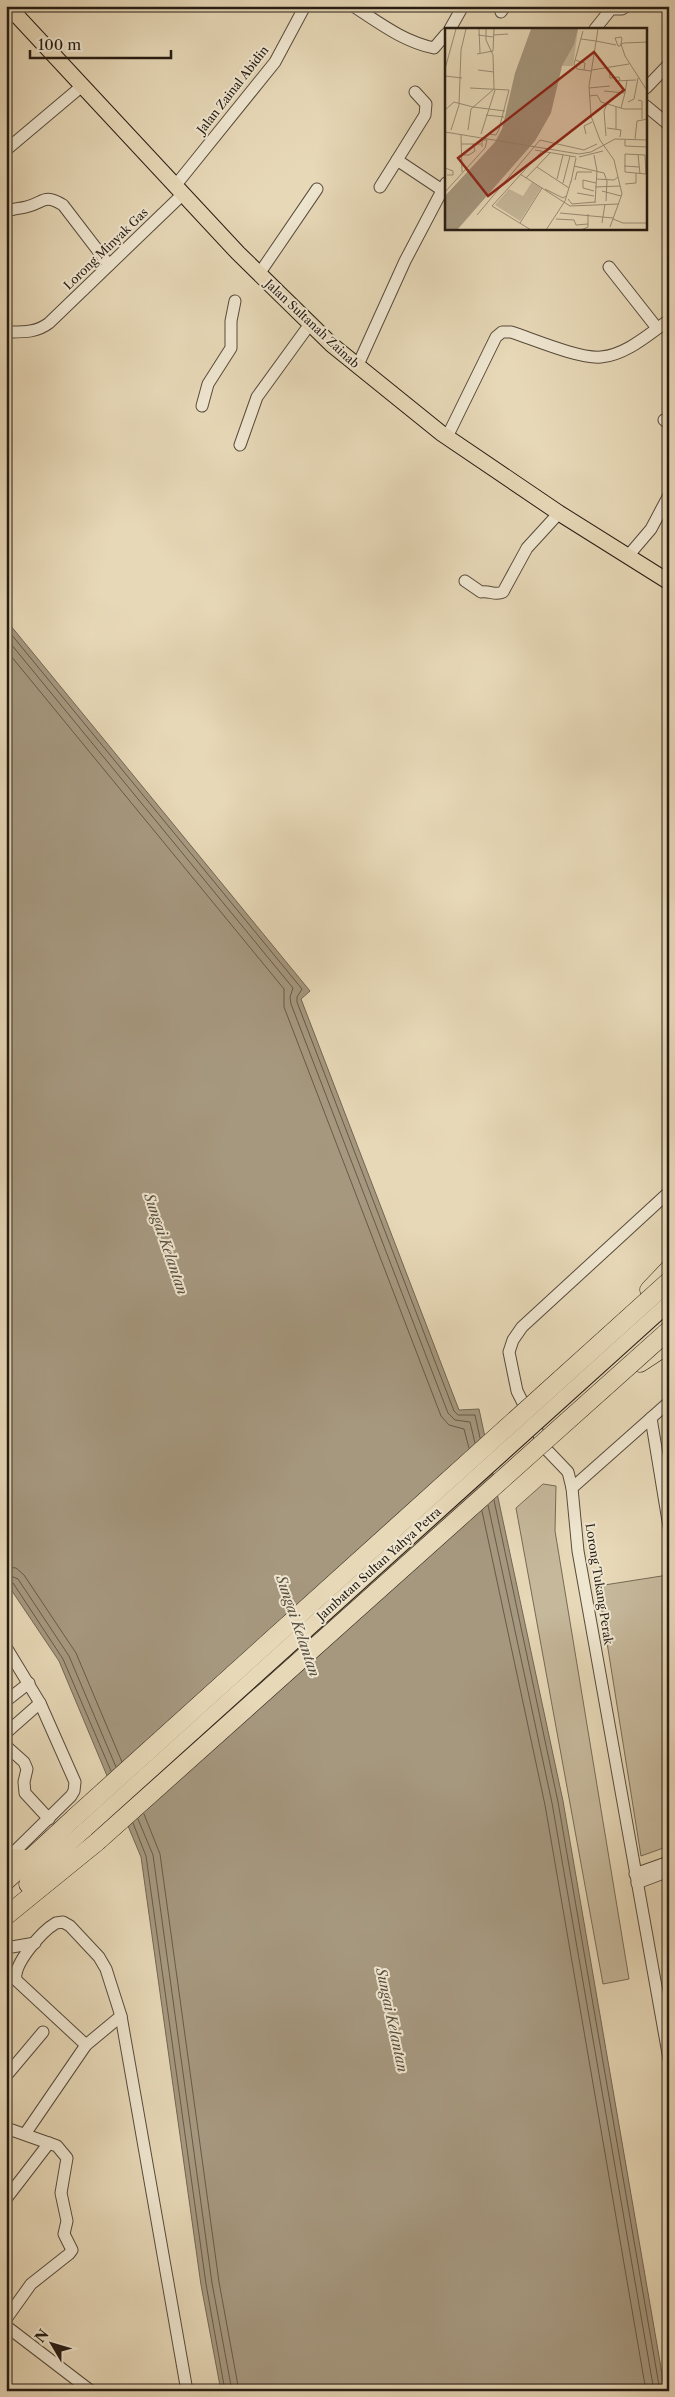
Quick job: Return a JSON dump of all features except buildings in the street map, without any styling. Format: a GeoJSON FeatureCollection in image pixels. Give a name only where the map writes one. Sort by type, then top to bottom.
{"type":"FeatureCollection","features":[{"type":"Feature","properties":{"kind":"highway"},"geometry":{"type":"LineString","coordinates":[[592,1350],[669,1269]]}},
{"type":"Feature","properties":{"kind":"highway","name":"Jambatan Sultan Yahya Petra"},"geometry":{"type":"LineString","coordinates":[[86,1829],[592,1350],[669,1281]]}},
{"type":"Feature","properties":{"kind":"highway","name":"Jambatan Sultan Yahya Petra"},"geometry":{"type":"LineString","coordinates":[[86,1829],[617,1377],[669,1330]]}},
{"type":"Feature","properties":{"kind":"highway"},"geometry":{"type":"LineString","coordinates":[[617,1377],[669,1344]]}},
{"type":"Feature","properties":{"kind":"highway"},"geometry":{"type":"LineString","coordinates":[[6,1881],[29,1859],[86,1829]]}},
{"type":"Feature","properties":{"kind":"highway"},"geometry":{"type":"LineString","coordinates":[[6,1916],[86,1829]]}},
{"type":"Feature","properties":{"kind":"highway"},"geometry":{"type":"LineString","coordinates":[[6,1896],[67,1846]]}},
{"type":"Feature","properties":{"kind":"highway"},"geometry":{"type":"LineString","coordinates":[[6,1904],[67,1846]]}},
{"type":"Feature","properties":{"kind":"highway"},"geometry":{"type":"LineString","coordinates":[[6,1861],[13,1858],[29,1859]]}},
{"type":"Feature","properties":{"kind":"main road","name":"Jalan Sultanah Zainab"},"geometry":{"type":"LineString","coordinates":[[8,6],[259,274],[310,324],[358,367],[446,437],[669,582]]}},
{"type":"Feature","properties":{"kind":"main road","name":"Jambatan Sultan Yahya Petra"},"geometry":{"type":"LineString","coordinates":[[67,1846],[669,1303]]}},
{"type":"Feature","properties":{"kind":"street","name":"Jalan Zainal Abidin"},"geometry":{"type":"LineString","coordinates":[[179,190],[275,62],[306,6]]}},
{"type":"Feature","properties":{"kind":"street"},"geometry":{"type":"LineString","coordinates":[[354,6],[380,26],[417,44],[434,48],[445,35]]}},
{"type":"Feature","properties":{"kind":"street"},"geometry":{"type":"LineString","coordinates":[[451,28],[463,6]]}},
{"type":"Feature","properties":{"kind":"street"},"geometry":{"type":"LineString","coordinates":[[596,28],[611,9],[622,9],[627,6]]}},
{"type":"Feature","properties":{"kind":"street"},"geometry":{"type":"LineString","coordinates":[[648,86],[669,64]]}},
{"type":"Feature","properties":{"kind":"street"},"geometry":{"type":"LineString","coordinates":[[6,150],[82,86]]}},
{"type":"Feature","properties":{"kind":"street"},"geometry":{"type":"LineString","coordinates":[[380,188],[425,115],[426,104],[415,92]]}},
{"type":"Feature","properties":{"kind":"street"},"geometry":{"type":"LineString","coordinates":[[648,108],[669,125]]}},
{"type":"Feature","properties":{"kind":"street"},"geometry":{"type":"LineString","coordinates":[[358,367],[405,260],[444,186],[397,160]]}},
{"type":"Feature","properties":{"kind":"street"},"geometry":{"type":"LineString","coordinates":[[259,274],[317,189]]}},
{"type":"Feature","properties":{"kind":"street","name":"Lorong Minyak Gas"},"geometry":{"type":"LineString","coordinates":[[6,332],[40,330],[49,324],[109,265],[179,190]]}},
{"type":"Feature","properties":{"kind":"street"},"geometry":{"type":"LineString","coordinates":[[6,212],[13,208],[26,207],[48,198],[63,204],[109,265]]}},
{"type":"Feature","properties":{"kind":"street"},"geometry":{"type":"LineString","coordinates":[[609,267],[657,328]]}},
{"type":"Feature","properties":{"kind":"street"},"geometry":{"type":"LineString","coordinates":[[202,406],[208,384],[231,348],[231,321],[235,301]]}},
{"type":"Feature","properties":{"kind":"street"},"geometry":{"type":"LineString","coordinates":[[446,437],[496,338],[502,332],[511,332],[588,357],[601,357],[628,348],[669,320]]}},
{"type":"Feature","properties":{"kind":"street"},"geometry":{"type":"LineString","coordinates":[[240,445],[256,397],[310,324]]}},
{"type":"Feature","properties":{"kind":"street"},"geometry":{"type":"LineString","coordinates":[[628,556],[651,529],[669,495]]}},
{"type":"Feature","properties":{"kind":"street"},"geometry":{"type":"LineString","coordinates":[[465,581],[481,592],[488,591],[496,594],[503,592],[527,548],[559,512]]}},
{"type":"Feature","properties":{"kind":"street","name":"Lorong Tukang Perak"},"geometry":{"type":"LineString","coordinates":[[669,1192],[522,1327],[513,1340],[509,1352],[517,1391],[546,1449],[568,1472],[572,1488],[578,1551],[669,2059]]}},
{"type":"Feature","properties":{"kind":"street"},"geometry":{"type":"LineString","coordinates":[[572,1488],[669,1402]]}},
{"type":"Feature","properties":{"kind":"street"},"geometry":{"type":"LineString","coordinates":[[651,1418],[669,1527]]}},
{"type":"Feature","properties":{"kind":"street"},"geometry":{"type":"LineString","coordinates":[[6,1647],[40,1702],[75,1782],[74,1791],[71,1796],[6,1861]]}},
{"type":"Feature","properties":{"kind":"street"},"geometry":{"type":"LineString","coordinates":[[6,1701],[28,1683]]}},
{"type":"Feature","properties":{"kind":"street"},"geometry":{"type":"LineString","coordinates":[[6,1734],[40,1702]]}},
{"type":"Feature","properties":{"kind":"street"},"geometry":{"type":"LineString","coordinates":[[6,1746],[24,1762],[27,1769],[24,1782],[25,1793],[49,1818]]}},
{"type":"Feature","properties":{"kind":"street"},"geometry":{"type":"LineString","coordinates":[[636,1879],[669,1862]]}},
{"type":"Feature","properties":{"kind":"street"},"geometry":{"type":"LineString","coordinates":[[636,1879],[669,1872]]}},
{"type":"Feature","properties":{"kind":"street"},"geometry":{"type":"LineString","coordinates":[[86,2045],[16,1980],[17,1968],[35,1943],[56,1923],[63,1922],[70,1926],[99,1957],[106,1969],[121,2016],[187,2391]]}},
{"type":"Feature","properties":{"kind":"street"},"geometry":{"type":"LineString","coordinates":[[6,1948],[35,1943]]}},
{"type":"Feature","properties":{"kind":"street"},"geometry":{"type":"LineString","coordinates":[[25,2134],[86,2045],[121,2016]]}},
{"type":"Feature","properties":{"kind":"street"},"geometry":{"type":"LineString","coordinates":[[6,2076],[43,2032]]}},
{"type":"Feature","properties":{"kind":"street"},"geometry":{"type":"LineString","coordinates":[[6,2128],[58,2146],[66,2158],[61,2193],[67,2222],[64,2234],[72,2250],[31,2284],[6,2319]]}},
{"type":"Feature","properties":{"kind":"street"},"geometry":{"type":"LineString","coordinates":[[6,2199],[49,2143]]}},
{"type":"Feature","properties":{"kind":"street"},"geometry":{"type":"LineString","coordinates":[[6,2326],[92,2391]]}},
{"type":"Feature","properties":{"kind":"shaded area"},"geometry":{"type":"Polygon","coordinates":[[[543,1484],[556,1486],[555,1531],[629,1979],[603,1984],[516,1508],[543,1484]]]}},
{"type":"Feature","properties":{"kind":"shaded area"},"geometry":{"type":"Polygon","coordinates":[[[668,1575],[669,1846],[641,1856],[598,1586],[668,1575]]]}},
{"type":"Feature","properties":{"kind":"water","name":"Sungai Kelantan"},"geometry":{"type":"Polygon","coordinates":[[[6,620],[310,991],[301,999],[459,1410],[479,1409],[563,1801],[665,2391],[221,2391],[201,2285],[141,1857],[59,1661],[6,1582],[6,620]]]}}]}
